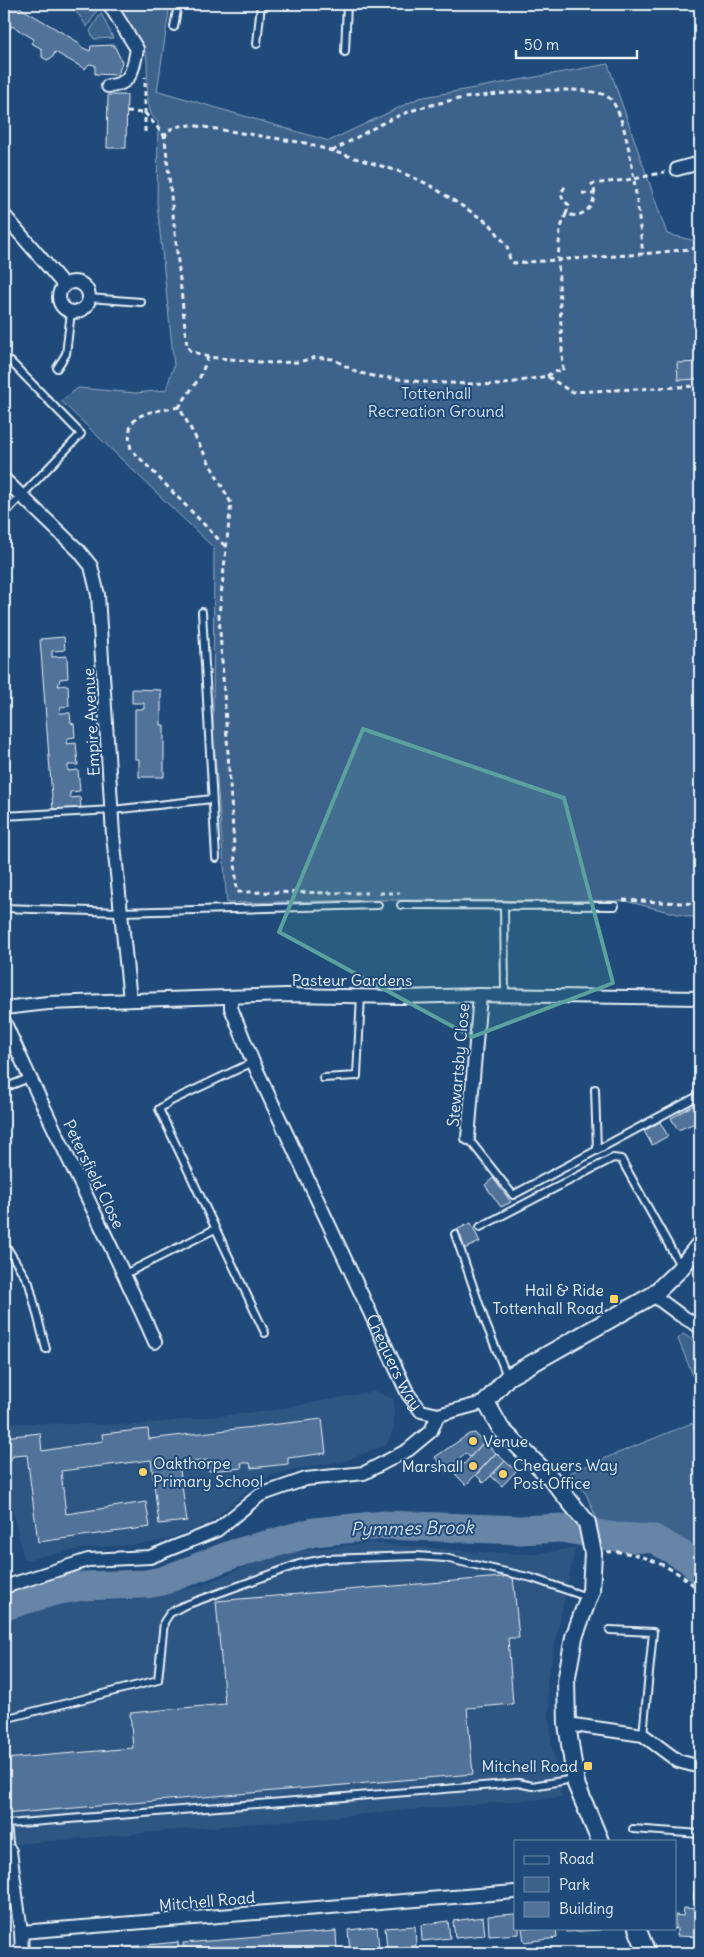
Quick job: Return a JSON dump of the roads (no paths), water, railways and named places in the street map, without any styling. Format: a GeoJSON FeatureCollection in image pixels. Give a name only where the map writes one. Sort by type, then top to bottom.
{"type":"FeatureCollection","features":[{"type":"Feature","properties":{"kind":"street"},"geometry":{"type":"LineString","coordinates":[[108,86],[119,86],[129,78],[134,67],[137,49],[109,4]]}},
{"type":"Feature","properties":{"kind":"street"},"geometry":{"type":"LineString","coordinates":[[677,169],[700,163]]}},
{"type":"Feature","properties":{"kind":"street"},"geometry":{"type":"LineString","coordinates":[[4,215],[64,285]]}},
{"type":"Feature","properties":{"kind":"street"},"geometry":{"type":"LineString","coordinates":[[75,281],[80,282],[88,290],[90,298],[85,308],[70,312],[62,306],[58,294],[64,285],[75,281]]}},
{"type":"Feature","properties":{"kind":"street","name":"Empire Avenue"},"geometry":{"type":"LineString","coordinates":[[4,479],[79,551],[91,566],[98,595],[102,633],[112,810],[120,912],[130,1000]]}},
{"type":"Feature","properties":{"kind":"street","name":"Pasteur Gardens"},"geometry":{"type":"LineString","coordinates":[[4,1008],[48,1003],[130,1000],[362,995],[700,998]]}},
{"type":"Feature","properties":{"kind":"street","name":"Stewartsby Close"},"geometry":{"type":"LineString","coordinates":[[468,1138],[480,995]]}},
{"type":"Feature","properties":{"kind":"street","name":"Chequers Way"},"geometry":{"type":"LineString","coordinates":[[230,997],[231,1008],[253,1062],[408,1394],[420,1411],[438,1415],[486,1402]]}},
{"type":"Feature","properties":{"kind":"street","name":"Petersfield Close"},"geometry":{"type":"LineString","coordinates":[[4,1020],[29,1078],[125,1274],[155,1342]]}},
{"type":"Feature","properties":{"kind":"street"},"geometry":{"type":"LineString","coordinates":[[600,1840],[575,1779],[567,1724],[566,1682],[574,1637],[591,1591],[593,1553],[586,1523],[550,1477],[501,1429],[486,1402],[508,1377],[653,1295],[681,1268],[700,1244]]}},
{"type":"Feature","properties":{"kind":"street"},"geometry":{"type":"LineString","coordinates":[[653,1295],[700,1327]]}},
{"type":"Feature","properties":{"kind":"street"},"geometry":{"type":"LineString","coordinates":[[4,1587],[88,1560],[150,1556],[216,1530],[260,1494],[306,1478],[364,1473],[408,1450],[431,1430],[438,1415]]}},
{"type":"Feature","properties":{"kind":"street"},"geometry":{"type":"LineString","coordinates":[[567,1724],[643,1735],[678,1760],[700,1767]]}},
{"type":"Feature","properties":{"kind":"street"},"geometry":{"type":"LineString","coordinates":[[10,1851],[22,1953]]}},
{"type":"Feature","properties":{"kind":"street","name":"Mitchell Road"},"geometry":{"type":"LineString","coordinates":[[21,1932],[514,1892]]}},
{"type":"Feature","properties":{"kind":"street"},"geometry":{"type":"LineString","coordinates":[[638,1930],[647,1953]]}},
{"type":"Feature","properties":{"kind":"lane"},"geometry":{"type":"LineString","coordinates":[[174,27],[178,4]]}},
{"type":"Feature","properties":{"kind":"lane"},"geometry":{"type":"LineString","coordinates":[[257,44],[261,4]]}},
{"type":"Feature","properties":{"kind":"lane"},"geometry":{"type":"LineString","coordinates":[[345,52],[347,4]]}},
{"type":"Feature","properties":{"kind":"lane"},"geometry":{"type":"LineString","coordinates":[[90,298],[141,302]]}},
{"type":"Feature","properties":{"kind":"lane"},"geometry":{"type":"LineString","coordinates":[[57,368],[66,354],[70,312]]}},
{"type":"Feature","properties":{"kind":"lane"},"geometry":{"type":"LineString","coordinates":[[4,514],[81,434],[10,361]]}},
{"type":"Feature","properties":{"kind":"lane"},"geometry":{"type":"LineString","coordinates":[[202,612],[216,858]]}},
{"type":"Feature","properties":{"kind":"lane"},"geometry":{"type":"LineString","coordinates":[[4,816],[112,810],[212,799]]}},
{"type":"Feature","properties":{"kind":"lane"},"geometry":{"type":"LineString","coordinates":[[4,908],[120,912],[378,905]]}},
{"type":"Feature","properties":{"kind":"lane"},"geometry":{"type":"LineString","coordinates":[[401,905],[615,906]]}},
{"type":"Feature","properties":{"kind":"lane"},"geometry":{"type":"LineString","coordinates":[[504,906],[505,995]]}},
{"type":"Feature","properties":{"kind":"lane"},"geometry":{"type":"LineString","coordinates":[[323,1078],[357,1076],[362,995]]}},
{"type":"Feature","properties":{"kind":"lane"},"geometry":{"type":"LineString","coordinates":[[253,1062],[171,1101],[159,1110],[265,1333]]}},
{"type":"Feature","properties":{"kind":"lane"},"geometry":{"type":"LineString","coordinates":[[4,1088],[29,1078]]}},
{"type":"Feature","properties":{"kind":"lane"},"geometry":{"type":"LineString","coordinates":[[595,1089],[596,1150]]}},
{"type":"Feature","properties":{"kind":"lane"},"geometry":{"type":"LineString","coordinates":[[468,1138],[513,1195],[700,1095]]}},
{"type":"Feature","properties":{"kind":"lane"},"geometry":{"type":"LineString","coordinates":[[480,1227],[613,1158],[621,1158],[681,1268]]}},
{"type":"Feature","properties":{"kind":"lane"},"geometry":{"type":"LineString","coordinates":[[125,1274],[215,1229]]}},
{"type":"Feature","properties":{"kind":"lane"},"geometry":{"type":"LineString","coordinates":[[455,1234],[486,1324],[508,1377]]}},
{"type":"Feature","properties":{"kind":"lane"},"geometry":{"type":"LineString","coordinates":[[4,1244],[29,1283],[46,1349]]}},
{"type":"Feature","properties":{"kind":"lane"},"geometry":{"type":"LineString","coordinates":[[4,1718],[158,1680],[164,1622],[170,1614],[183,1606],[299,1564],[343,1558],[416,1556],[445,1558],[532,1578],[589,1598]]}},
{"type":"Feature","properties":{"kind":"lane"},"geometry":{"type":"LineString","coordinates":[[610,1630],[653,1632],[643,1735]]}},
{"type":"Feature","properties":{"kind":"lane"},"geometry":{"type":"LineString","coordinates":[[700,1666],[698,1680],[700,1681]]}},
{"type":"Feature","properties":{"kind":"lane"},"geometry":{"type":"LineString","coordinates":[[10,1851],[7,1824],[518,1784],[532,1786],[575,1779]]}},
{"type":"Feature","properties":{"kind":"lane"},"geometry":{"type":"LineString","coordinates":[[632,1829],[700,1834]]}},
{"type":"Feature","properties":{"kind":"lane"},"geometry":{"type":"LineString","coordinates":[[698,1898],[700,1861]]}},
{"type":"Feature","properties":{"kind":"waterway","name":"Pymmes Brook"},"geometry":{"type":"LineString","coordinates":[[4,1606],[54,1591],[84,1586],[146,1584],[162,1581],[233,1554],[314,1532],[384,1525],[520,1530],[561,1528],[615,1537],[654,1539],[689,1559],[700,1570]]}},
{"type":"Feature","properties":{"kind":"place","name":"Hail & Ride Tottenhall Road"},"geometry":{"type":"Point","coordinates":[614,1299]}},
{"type":"Feature","properties":{"kind":"place","name":"Venue"},"geometry":{"type":"Point","coordinates":[473,1441]}},
{"type":"Feature","properties":{"kind":"place","name":"Marshall"},"geometry":{"type":"Point","coordinates":[473,1466]}},
{"type":"Feature","properties":{"kind":"place","name":"Oakthorpe Primary School"},"geometry":{"type":"Point","coordinates":[143,1472]}},
{"type":"Feature","properties":{"kind":"place","name":"Chequers Way Post Office"},"geometry":{"type":"Point","coordinates":[503,1474]}},
{"type":"Feature","properties":{"kind":"place","name":"Mitchell Road"},"geometry":{"type":"Point","coordinates":[588,1766]}},
{"type":"Feature","properties":{"kind":"park label","name":"Tottenhall Recreation Ground"},"geometry":{"type":"Point","coordinates":[436,402]}}]}
